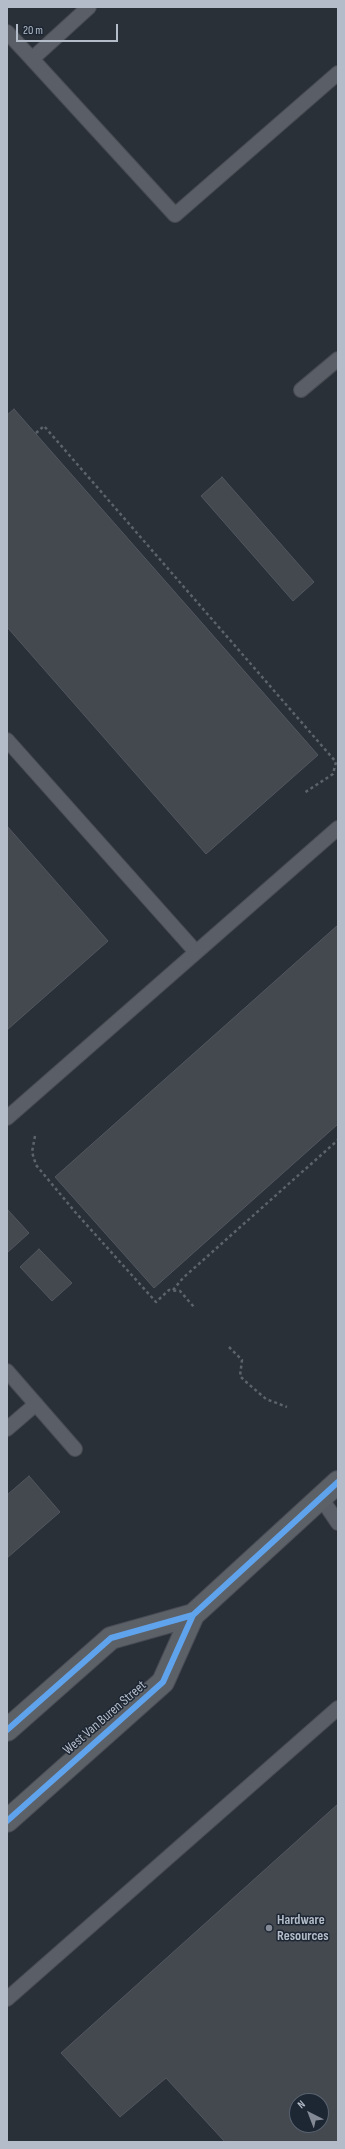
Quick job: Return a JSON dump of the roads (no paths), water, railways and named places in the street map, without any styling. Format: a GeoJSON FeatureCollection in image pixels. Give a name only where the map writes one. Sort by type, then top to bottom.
{"type":"FeatureCollection","features":[{"type":"Feature","properties":{"kind":"main road","name":"West Van Buren Street"},"geometry":{"type":"LineString","coordinates":[[7,1821],[163,1682],[193,1615],[338,1482]]}},
{"type":"Feature","properties":{"kind":"main road","name":"West Van Buren Street"},"geometry":{"type":"LineString","coordinates":[[7,1730],[111,1638],[193,1615]]}},
{"type":"Feature","properties":{"kind":"lane"},"geometry":{"type":"LineString","coordinates":[[32,59],[89,7]]}},
{"type":"Feature","properties":{"kind":"lane"},"geometry":{"type":"LineString","coordinates":[[7,32],[175,215],[338,73]]}},
{"type":"Feature","properties":{"kind":"lane"},"geometry":{"type":"LineString","coordinates":[[301,390],[338,359]]}},
{"type":"Feature","properties":{"kind":"lane"},"geometry":{"type":"LineString","coordinates":[[7,740],[196,952]]}},
{"type":"Feature","properties":{"kind":"lane"},"geometry":{"type":"LineString","coordinates":[[7,1118],[338,828]]}},
{"type":"Feature","properties":{"kind":"lane"},"geometry":{"type":"LineString","coordinates":[[7,1371],[75,1449]]}},
{"type":"Feature","properties":{"kind":"lane"},"geometry":{"type":"LineString","coordinates":[[7,1429],[36,1404]]}},
{"type":"Feature","properties":{"kind":"lane"},"geometry":{"type":"LineString","coordinates":[[321,1498],[338,1523]]}},
{"type":"Feature","properties":{"kind":"lane"},"geometry":{"type":"LineString","coordinates":[[7,1999],[338,1708]]}},
{"type":"Feature","properties":{"kind":"place","name":"Hardware Resources"},"geometry":{"type":"Point","coordinates":[269,1928]}}]}
